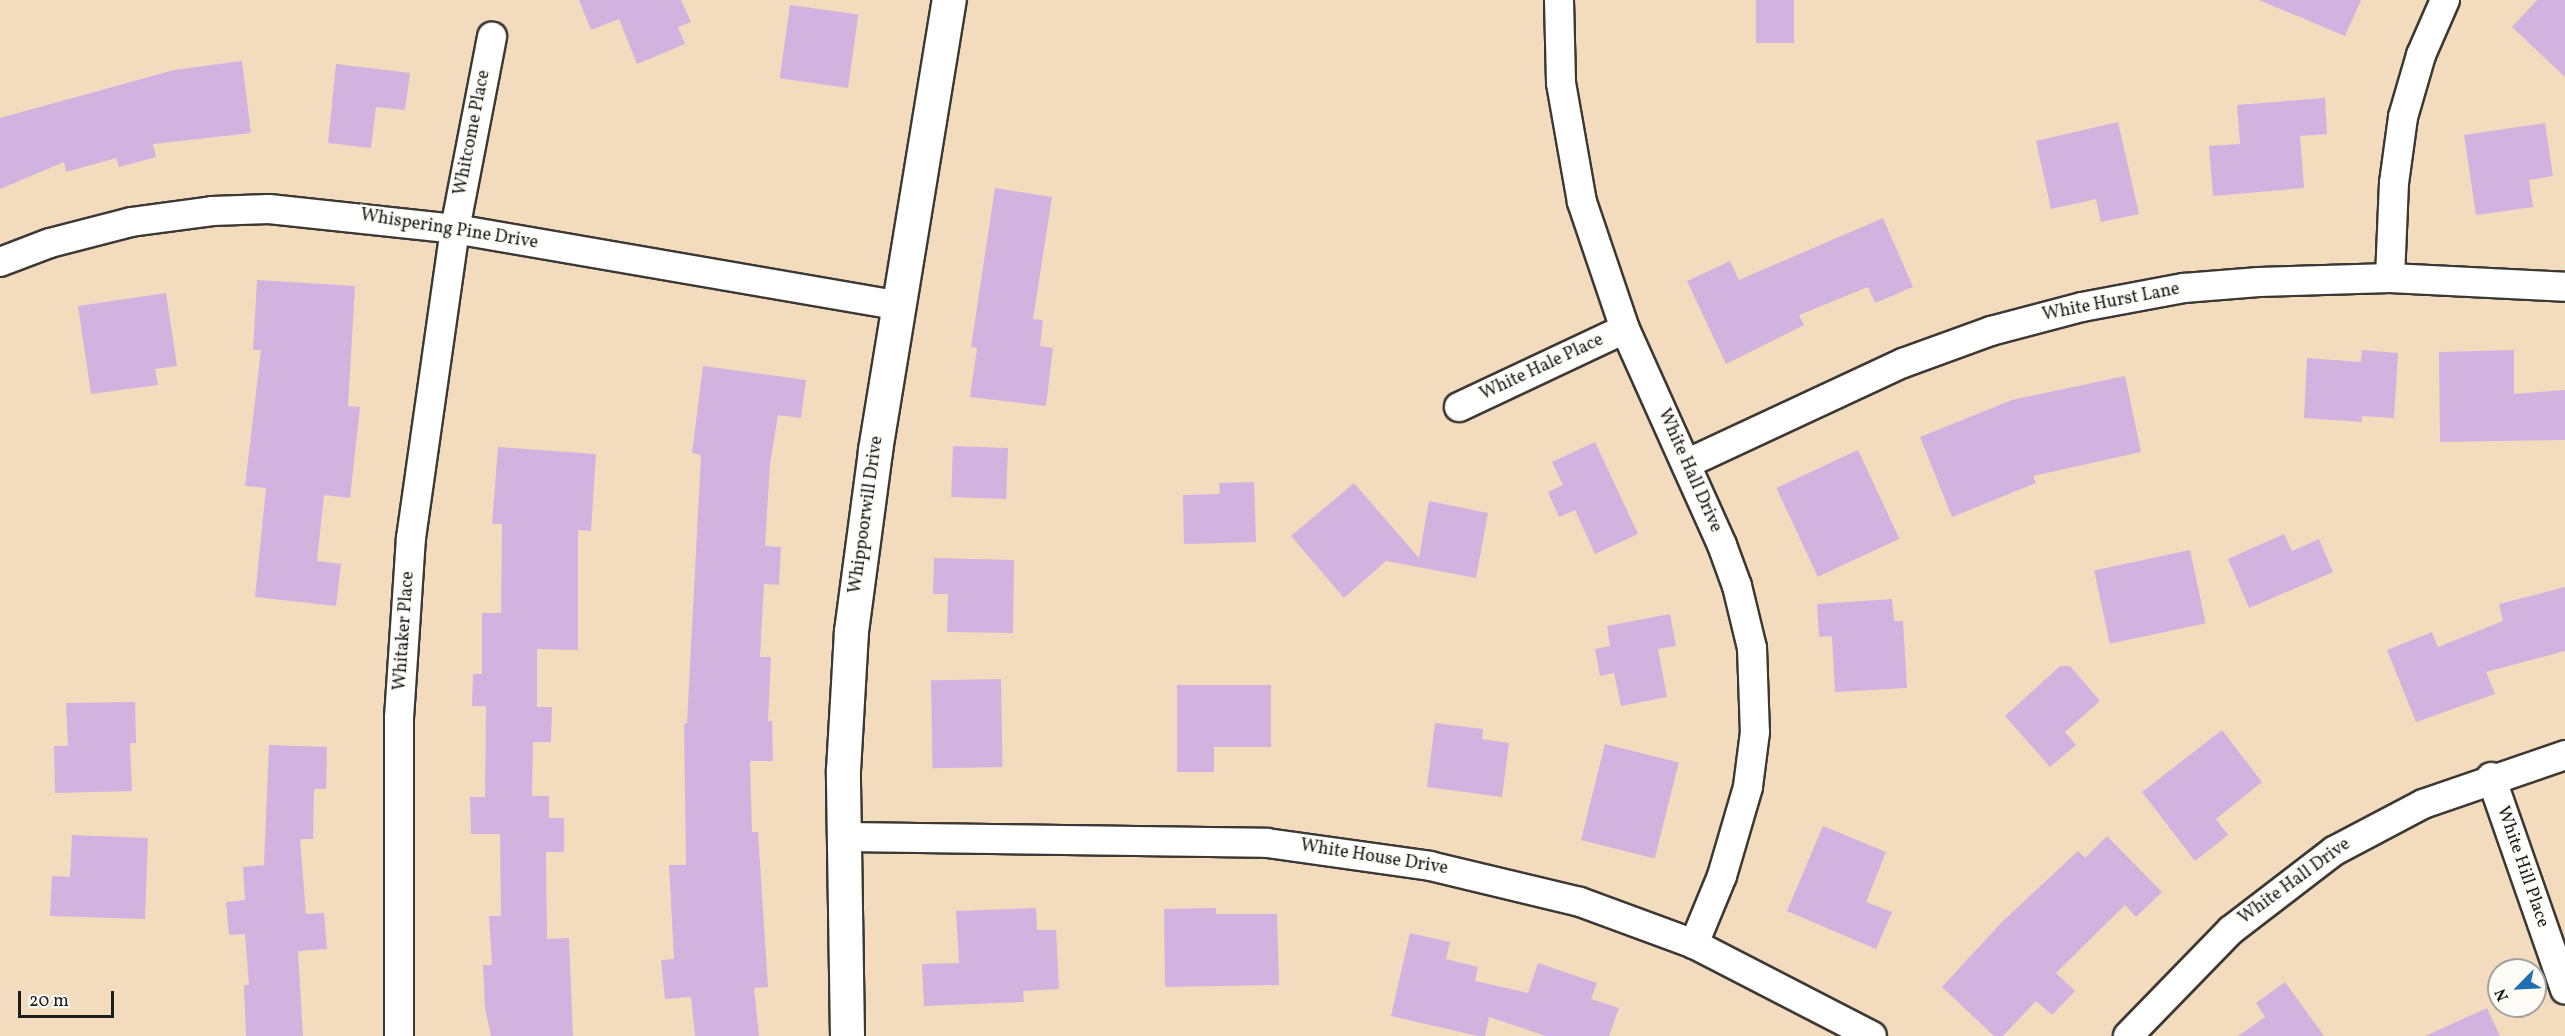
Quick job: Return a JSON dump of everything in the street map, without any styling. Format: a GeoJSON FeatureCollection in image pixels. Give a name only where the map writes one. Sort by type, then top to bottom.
{"type":"FeatureCollection","features":[{"type":"Feature","properties":{"kind":"street","name":"Whippoorwill Drive"},"geometry":{"type":"LineString","coordinates":[[847,1036],[843,837],[851,631],[872,471],[949,0]]}},
{"type":"Feature","properties":{"kind":"street","name":"White Hall Drive"},"geometry":{"type":"LineString","coordinates":[[1558,0],[1561,83],[1573,167],[1625,329],[1686,464],[1737,586],[1752,648],[1756,707],[1746,796],[1722,876],[1694,944]]}},
{"type":"Feature","properties":{"kind":"street"},"geometry":{"type":"LineString","coordinates":[[2390,278],[2394,183],[2403,117],[2421,55],[2445,0]]}},
{"type":"Feature","properties":{"kind":"street","name":"Whitcome Place"},"geometry":{"type":"LineString","coordinates":[[455,229],[492,37]]}},
{"type":"Feature","properties":{"kind":"street","name":"Whispering Pine Drive"},"geometry":{"type":"LineString","coordinates":[[0,261],[88,232],[212,211],[316,211],[455,229],[900,306]]}},
{"type":"Feature","properties":{"kind":"street","name":"Whitaker Place"},"geometry":{"type":"LineString","coordinates":[[399,1036],[399,741],[404,617],[430,397],[455,229]]}},
{"type":"Feature","properties":{"kind":"street","name":"White Hurst Lane"},"geometry":{"type":"LineString","coordinates":[[1686,464],[1903,363],[2034,319],[2142,295],[2222,284],[2390,278],[2565,286]]}},
{"type":"Feature","properties":{"kind":"street","name":"White Hale Place"},"geometry":{"type":"LineString","coordinates":[[1459,407],[1625,329]]}},
{"type":"Feature","properties":{"kind":"street","name":"White Hall Drive"},"geometry":{"type":"LineString","coordinates":[[2128,1036],[2206,952],[2302,872],[2393,817],[2491,777],[2565,755]]}},
{"type":"Feature","properties":{"kind":"street","name":"White Hill Place"},"geometry":{"type":"LineString","coordinates":[[2491,777],[2565,990]]}},
{"type":"Feature","properties":{"kind":"street","name":"White House Drive"},"geometry":{"type":"LineString","coordinates":[[843,837],[1217,841],[1324,848],[1431,866],[1580,902],[1694,944],[1872,1036]]}},
{"type":"Feature","properties":{"kind":"building"},"geometry":{"type":"Polygon","coordinates":[[[579,0],[681,0],[691,22],[678,27],[685,44],[637,64],[619,19],[591,30],[579,0]]]}},
{"type":"Feature","properties":{"kind":"building"},"geometry":{"type":"Polygon","coordinates":[[[1756,0],[1794,0],[1794,43],[1756,43],[1756,0]]]}},
{"type":"Feature","properties":{"kind":"building"},"geometry":{"type":"Polygon","coordinates":[[[2259,0],[2361,0],[2345,36],[2259,0]]]}},
{"type":"Feature","properties":{"kind":"building"},"geometry":{"type":"Polygon","coordinates":[[[2537,0],[2565,0],[2565,77],[2512,27],[2537,0]]]}},
{"type":"Feature","properties":{"kind":"building"},"geometry":{"type":"Polygon","coordinates":[[[790,5],[858,15],[848,88],[780,78],[790,5]]]}},
{"type":"Feature","properties":{"kind":"building"},"geometry":{"type":"Polygon","coordinates":[[[242,61],[251,133],[153,144],[156,157],[119,167],[116,158],[66,172],[64,162],[0,189],[0,118],[174,70],[242,61]]]}},
{"type":"Feature","properties":{"kind":"building"},"geometry":{"type":"Polygon","coordinates":[[[336,64],[410,73],[405,110],[376,107],[371,148],[328,143],[336,64]]]}},
{"type":"Feature","properties":{"kind":"building"},"geometry":{"type":"Polygon","coordinates":[[[2325,98],[2327,134],[2300,136],[2304,188],[2213,196],[2209,146],[2240,144],[2237,105],[2325,98]]]}},
{"type":"Feature","properties":{"kind":"building"},"geometry":{"type":"Polygon","coordinates":[[[2118,122],[2139,214],[2101,222],[2096,199],[2051,209],[2036,141],[2118,122]]]}},
{"type":"Feature","properties":{"kind":"building"},"geometry":{"type":"Polygon","coordinates":[[[2545,123],[2553,176],[2529,180],[2533,207],[2476,215],[2464,135],[2545,123]]]}},
{"type":"Feature","properties":{"kind":"building"},"geometry":{"type":"Polygon","coordinates":[[[995,188],[1052,197],[1033,319],[1043,320],[1040,346],[1053,348],[1046,406],[970,397],[977,348],[971,347],[995,188]]]}},
{"type":"Feature","properties":{"kind":"building"},"geometry":{"type":"Polygon","coordinates":[[[1883,218],[1913,287],[1875,303],[1868,287],[1799,315],[1804,325],[1726,364],[1687,281],[1730,261],[1739,280],[1883,218]]]}},
{"type":"Feature","properties":{"kind":"building"},"geometry":{"type":"Polygon","coordinates":[[[257,280],[355,286],[348,406],[360,407],[350,498],[324,495],[317,561],[341,564],[336,606],[255,597],[266,488],[245,486],[261,350],[253,350],[257,280]]]}},
{"type":"Feature","properties":{"kind":"building"},"geometry":{"type":"Polygon","coordinates":[[[166,293],[177,366],[155,369],[158,385],[91,394],[78,306],[166,293]]]}},
{"type":"Feature","properties":{"kind":"building"},"geometry":{"type":"Polygon","coordinates":[[[2362,350],[2398,353],[2394,418],[2362,416],[2362,422],[2304,418],[2307,358],[2361,362],[2362,350]]]}},
{"type":"Feature","properties":{"kind":"building"},"geometry":{"type":"Polygon","coordinates":[[[2514,350],[2514,394],[2565,390],[2565,440],[2440,442],[2439,352],[2514,350]]]}},
{"type":"Feature","properties":{"kind":"building"},"geometry":{"type":"Polygon","coordinates":[[[703,366],[806,380],[801,418],[778,415],[770,464],[765,546],[781,547],[779,585],[764,584],[760,657],[771,657],[768,721],[772,721],[773,761],[750,761],[752,832],[758,832],[768,987],[754,988],[759,1036],[695,1036],[691,997],[665,999],[661,960],[674,959],[669,865],[686,865],[684,724],[687,723],[701,455],[692,453],[703,366]]]}},
{"type":"Feature","properties":{"kind":"building"},"geometry":{"type":"Polygon","coordinates":[[[2125,376],[2141,452],[2033,476],[2036,483],[1952,517],[1920,437],[2012,400],[2125,376]]]}},
{"type":"Feature","properties":{"kind":"building"},"geometry":{"type":"Polygon","coordinates":[[[1595,442],[1638,534],[1595,554],[1575,510],[1559,517],[1548,492],[1563,485],[1552,462],[1595,442]]]}},
{"type":"Feature","properties":{"kind":"building"},"geometry":{"type":"Polygon","coordinates":[[[953,446],[1008,448],[1006,499],[951,497],[953,446]]]}},
{"type":"Feature","properties":{"kind":"building"},"geometry":{"type":"Polygon","coordinates":[[[498,447],[596,454],[591,531],[578,530],[578,650],[537,649],[537,707],[552,707],[551,742],[533,742],[532,796],[549,796],[549,818],[564,818],[564,852],[546,852],[547,939],[569,938],[573,1036],[491,1036],[485,1008],[483,965],[492,965],[489,916],[501,916],[500,834],[471,834],[470,797],[485,797],[486,706],[472,706],[473,674],[482,674],[482,613],[501,613],[502,524],[492,524],[498,447]]]}},
{"type":"Feature","properties":{"kind":"building"},"geometry":{"type":"Polygon","coordinates":[[[1858,450],[1899,539],[1818,577],[1776,488],[1858,450]]]}},
{"type":"Feature","properties":{"kind":"building"},"geometry":{"type":"Polygon","coordinates":[[[1254,482],[1256,542],[1184,544],[1183,495],[1220,494],[1219,483],[1254,482]]]}},
{"type":"Feature","properties":{"kind":"building"},"geometry":{"type":"Polygon","coordinates":[[[1354,483],[1419,558],[1429,501],[1488,513],[1476,578],[1386,561],[1344,598],[1291,536],[1354,483]]]}},
{"type":"Feature","properties":{"kind":"building"},"geometry":{"type":"Polygon","coordinates":[[[2284,534],[2292,551],[2319,539],[2333,572],[2249,608],[2228,559],[2284,534]]]}},
{"type":"Feature","properties":{"kind":"building"},"geometry":{"type":"Polygon","coordinates":[[[2190,550],[2206,623],[2110,644],[2094,570],[2190,550]]]}},
{"type":"Feature","properties":{"kind":"building"},"geometry":{"type":"Polygon","coordinates":[[[934,558],[1014,560],[1013,633],[947,632],[948,594],[933,594],[934,558]]]}},
{"type":"Feature","properties":{"kind":"building"},"geometry":{"type":"Polygon","coordinates":[[[2565,587],[2565,651],[2486,672],[2495,694],[2416,722],[2387,650],[2432,632],[2438,647],[2503,621],[2499,604],[2565,587]]]}},
{"type":"Feature","properties":{"kind":"building"},"geometry":{"type":"Polygon","coordinates":[[[1892,599],[1894,621],[1903,621],[1907,688],[1835,692],[1832,636],[1819,637],[1817,604],[1892,599]]]}},
{"type":"Feature","properties":{"kind":"building"},"geometry":{"type":"Polygon","coordinates":[[[1670,614],[1676,646],[1658,649],[1667,697],[1621,706],[1614,673],[1600,676],[1595,649],[1610,646],[1607,626],[1670,614]]]}},
{"type":"Feature","properties":{"kind":"building"},"geometry":{"type":"Polygon","coordinates":[[[2060,666],[2070,666],[2100,701],[2065,732],[2076,745],[2050,767],[2005,716],[2060,666]]]}},
{"type":"Feature","properties":{"kind":"building"},"geometry":{"type":"Polygon","coordinates":[[[1001,679],[1003,767],[933,768],[931,680],[1001,679]]]}},
{"type":"Feature","properties":{"kind":"building"},"geometry":{"type":"Polygon","coordinates":[[[1177,685],[1271,685],[1271,747],[1214,747],[1214,772],[1177,772],[1177,685]]]}},
{"type":"Feature","properties":{"kind":"building"},"geometry":{"type":"Polygon","coordinates":[[[135,702],[136,743],[130,743],[132,791],[55,793],[54,746],[68,746],[66,703],[135,702]]]}},
{"type":"Feature","properties":{"kind":"building"},"geometry":{"type":"Polygon","coordinates":[[[1435,723],[1483,729],[1482,739],[1509,743],[1502,797],[1427,787],[1435,723]]]}},
{"type":"Feature","properties":{"kind":"building"},"geometry":{"type":"Polygon","coordinates":[[[2222,730],[2262,782],[2216,819],[2228,835],[2195,861],[2142,792],[2222,730]]]}},
{"type":"Feature","properties":{"kind":"building"},"geometry":{"type":"Polygon","coordinates":[[[1605,744],[1679,762],[1655,858],[1581,840],[1605,744]]]}},
{"type":"Feature","properties":{"kind":"building"},"geometry":{"type":"Polygon","coordinates":[[[269,745],[327,747],[326,789],[314,789],[313,839],[300,839],[306,914],[324,913],[327,949],[298,951],[303,1036],[246,1036],[244,985],[249,985],[245,934],[229,935],[226,902],[245,900],[243,867],[264,865],[269,745]]]}},
{"type":"Feature","properties":{"kind":"building"},"geometry":{"type":"Polygon","coordinates":[[[1823,826],[1886,852],[1866,902],[1892,912],[1876,949],[1787,911],[1823,826]]]}},
{"type":"Feature","properties":{"kind":"building"},"geometry":{"type":"Polygon","coordinates":[[[72,835],[148,838],[145,919],[50,916],[52,876],[70,877],[72,835]]]}},
{"type":"Feature","properties":{"kind":"building"},"geometry":{"type":"Polygon","coordinates":[[[2107,836],[2162,892],[2136,917],[2125,905],[2056,973],[2075,991],[2052,1015],[2036,1001],[2003,1036],[1994,1036],[1942,987],[2002,922],[2078,851],[2085,858],[2107,836]]]}},
{"type":"Feature","properties":{"kind":"building"},"geometry":{"type":"Polygon","coordinates":[[[1036,908],[1037,930],[1056,930],[1059,989],[1023,991],[1024,1002],[924,1006],[922,964],[959,963],[956,911],[1036,908]]]}},
{"type":"Feature","properties":{"kind":"building"},"geometry":{"type":"Polygon","coordinates":[[[1216,908],[1216,914],[1277,914],[1279,985],[1165,987],[1164,909],[1216,908]]]}},
{"type":"Feature","properties":{"kind":"building"},"geometry":{"type":"Polygon","coordinates":[[[1410,933],[1450,942],[1446,959],[1478,967],[1475,981],[1528,993],[1538,963],[1597,983],[1591,999],[1619,1008],[1609,1036],[1546,1036],[1489,1017],[1485,1036],[1478,1036],[1391,1016],[1410,933]]]}},
{"type":"Feature","properties":{"kind":"building"},"geometry":{"type":"Polygon","coordinates":[[[2285,982],[2324,1036],[2238,1036],[2265,1017],[2256,1003],[2285,982]]]}},
{"type":"Feature","properties":{"kind":"building"},"geometry":{"type":"Polygon","coordinates":[[[2487,1008],[2487,1018],[2492,1018],[2500,1036],[2425,1036],[2487,1008]]]}}]}
